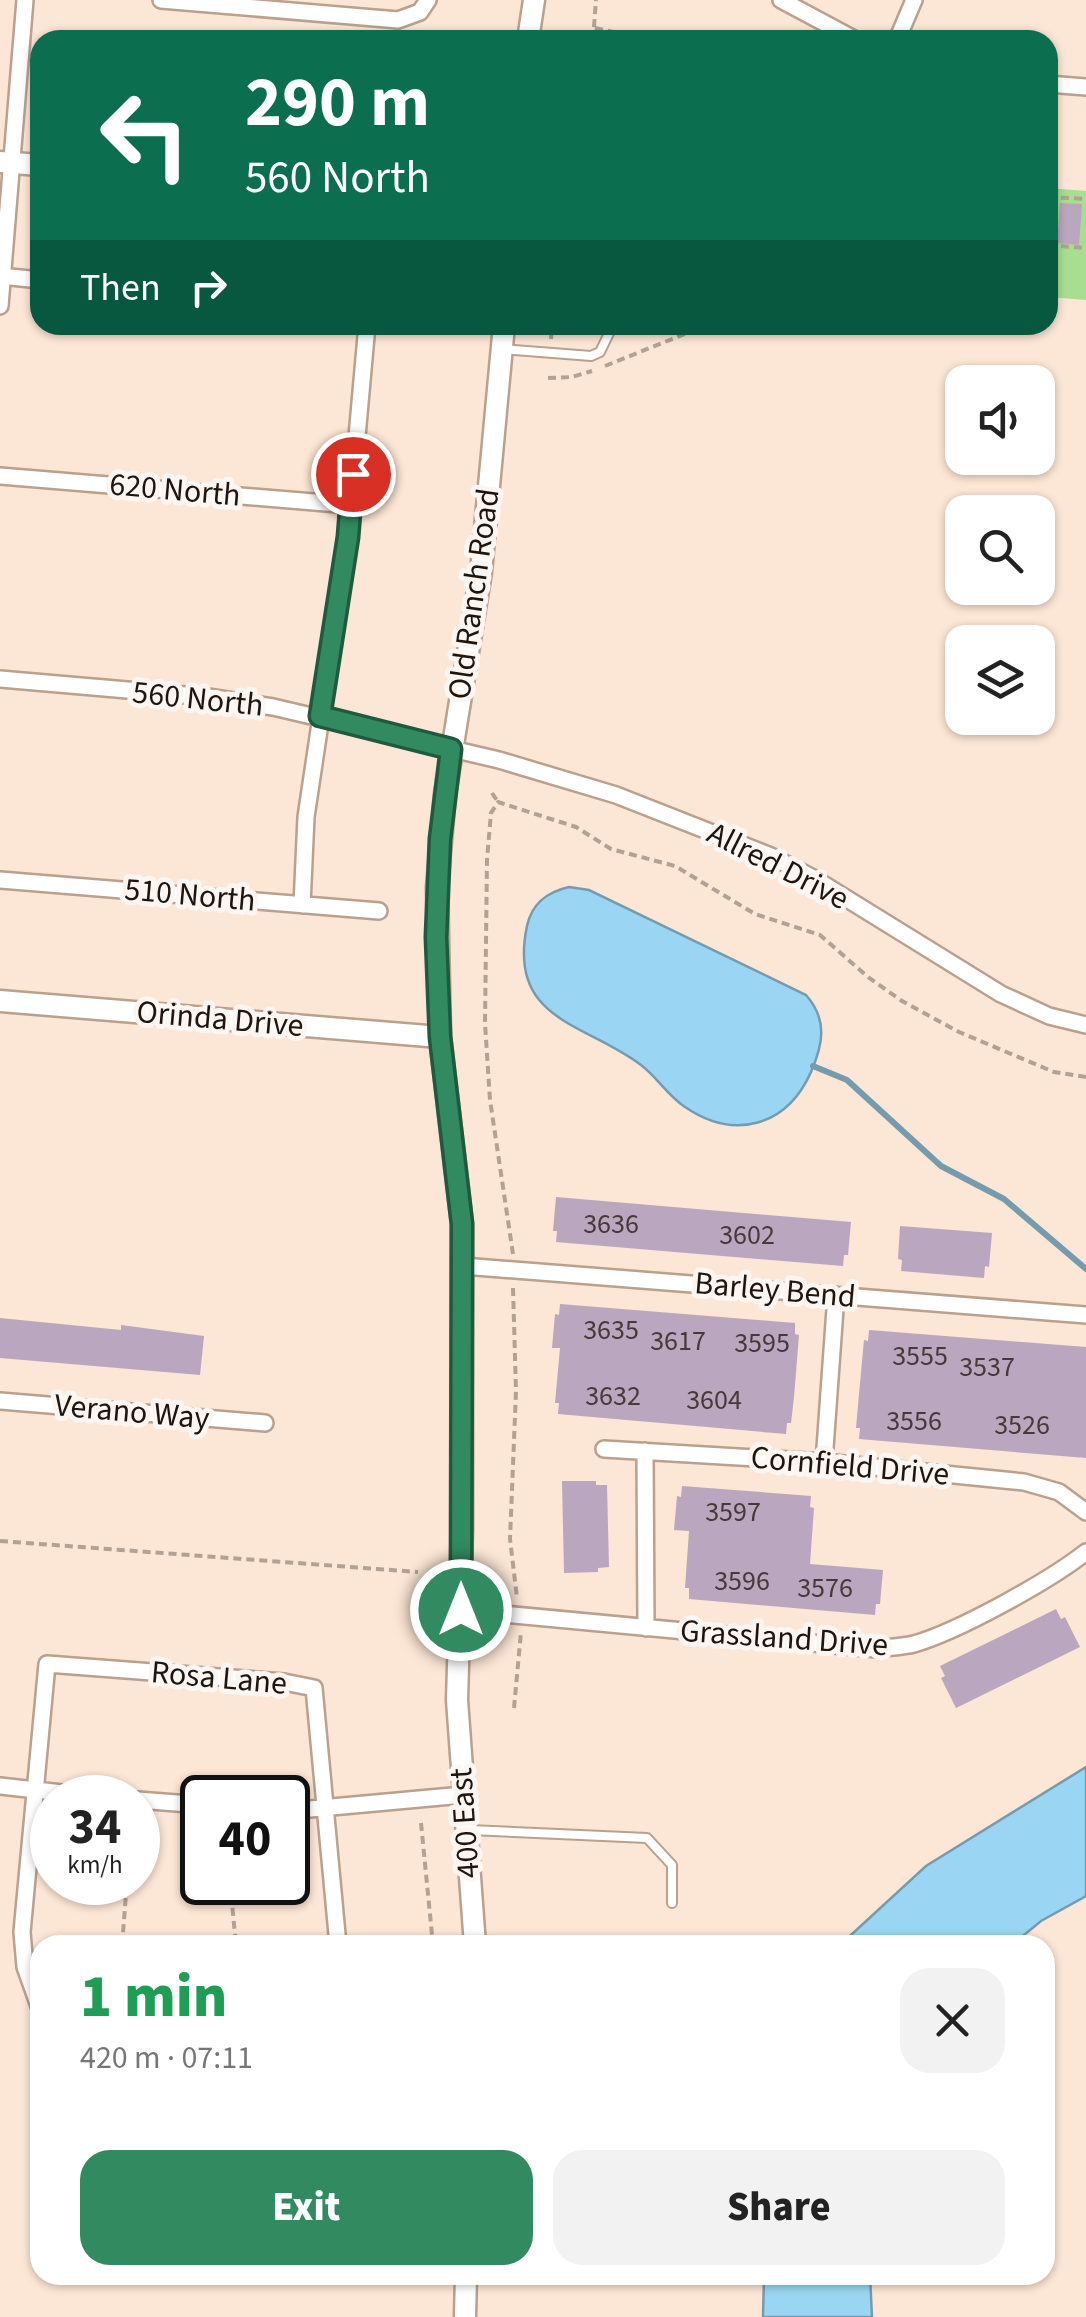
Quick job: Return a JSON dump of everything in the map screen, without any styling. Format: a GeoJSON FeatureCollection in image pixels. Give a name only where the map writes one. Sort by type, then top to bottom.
{"type":"FeatureCollection","features":[{"type":"Feature","properties":{"kind":"street"},"geometry":{"type":"LineString","coordinates":[[0,306],[6,162],[25,0]]}},
{"type":"Feature","properties":{"kind":"street"},"geometry":{"type":"LineString","coordinates":[[160,0],[232,3],[398,20],[420,12],[428,0]]}},
{"type":"Feature","properties":{"kind":"street"},"geometry":{"type":"LineString","coordinates":[[530,30],[534,0]]}},
{"type":"Feature","properties":{"kind":"street"},"geometry":{"type":"LineString","coordinates":[[782,0],[838,30]]}},
{"type":"Feature","properties":{"kind":"street"},"geometry":{"type":"LineString","coordinates":[[901,30],[914,0]]}},
{"type":"Feature","properties":{"kind":"street"},"geometry":{"type":"LineString","coordinates":[[1058,85],[1086,87]]}},
{"type":"Feature","properties":{"kind":"street"},"geometry":{"type":"LineString","coordinates":[[1,276],[30,279]]}},
{"type":"Feature","properties":{"kind":"street"},"geometry":{"type":"LineString","coordinates":[[302,905],[306,817],[336,622],[365,335]]}},
{"type":"Feature","properties":{"kind":"street","name":"Old Ranch Road"},"geometry":{"type":"LineString","coordinates":[[456,1700],[461,1610],[463,1266],[459,1184],[440,1037],[437,887],[451,749],[478,592],[503,335]]}},
{"type":"Feature","properties":{"kind":"street","name":"620 North"},"geometry":{"type":"LineString","coordinates":[[0,476],[350,504]]}},
{"type":"Feature","properties":{"kind":"street","name":"560 North"},"geometry":{"type":"LineString","coordinates":[[0,679],[208,698],[320,716],[451,749]]}},
{"type":"Feature","properties":{"kind":"street","name":"Allred Drive"},"geometry":{"type":"LineString","coordinates":[[451,749],[616,794],[746,845],[815,879],[1002,994],[1048,1016],[1086,1025]]}},
{"type":"Feature","properties":{"kind":"street","name":"510 North"},"geometry":{"type":"LineString","coordinates":[[0,880],[379,911]]}},
{"type":"Feature","properties":{"kind":"street","name":"Orinda Drive"},"geometry":{"type":"LineString","coordinates":[[0,1001],[440,1037]]}},
{"type":"Feature","properties":{"kind":"street","name":"Barley Bend"},"geometry":{"type":"LineString","coordinates":[[463,1266],[1086,1315]]}},
{"type":"Feature","properties":{"kind":"street"},"geometry":{"type":"LineString","coordinates":[[824,1462],[836,1294]]}},
{"type":"Feature","properties":{"kind":"street","name":"Verano Way"},"geometry":{"type":"LineString","coordinates":[[0,1402],[264,1423]]}},
{"type":"Feature","properties":{"kind":"street","name":"Cornfield Drive"},"geometry":{"type":"LineString","coordinates":[[604,1450],[824,1462],[1043,1485],[1073,1500],[1086,1512]]}},
{"type":"Feature","properties":{"kind":"street"},"geometry":{"type":"LineString","coordinates":[[644,1450],[646,1628]]}},
{"type":"Feature","properties":{"kind":"street","name":"Grassland Drive"},"geometry":{"type":"LineString","coordinates":[[461,1610],[876,1649],[914,1644],[1042,1581],[1086,1552]]}},
{"type":"Feature","properties":{"kind":"street","name":"Rosa Lane"},"geometry":{"type":"LineString","coordinates":[[34,1775],[46,1664],[266,1680],[314,1688],[337,1935]]}},
{"type":"Feature","properties":{"kind":"street","name":"400 East"},"geometry":{"type":"LineString","coordinates":[[456,1700],[474,1935]]}},
{"type":"Feature","properties":{"kind":"street"},"geometry":{"type":"LineString","coordinates":[[0,1786],[30,1792]]}},
{"type":"Feature","properties":{"kind":"street"},"geometry":{"type":"LineString","coordinates":[[310,1810],[463,1795]]}},
{"type":"Feature","properties":{"kind":"street"},"geometry":{"type":"LineString","coordinates":[[30,1820],[22,1932],[30,1981]]}},
{"type":"Feature","properties":{"kind":"street"},"geometry":{"type":"LineString","coordinates":[[466,2285],[466,2317]]}},
{"type":"Feature","properties":{"kind":"lane"},"geometry":{"type":"LineString","coordinates":[[502,349],[591,356],[600,352],[608,335]]}},
{"type":"Feature","properties":{"kind":"lane"},"geometry":{"type":"LineString","coordinates":[[466,1830],[647,1838],[672,1865],[672,1903]]}},
{"type":"Feature","properties":{"kind":"path"},"geometry":{"type":"LineString","coordinates":[[596,0],[595,28],[604,30]]}},
{"type":"Feature","properties":{"kind":"path"},"geometry":{"type":"LineString","coordinates":[[1058,198],[1086,200]]}},
{"type":"Feature","properties":{"kind":"path"},"geometry":{"type":"LineString","coordinates":[[1058,245],[1086,248]]}},
{"type":"Feature","properties":{"kind":"path"},"geometry":{"type":"LineString","coordinates":[[551,335],[551,339]]}},
{"type":"Feature","properties":{"kind":"path"},"geometry":{"type":"LineString","coordinates":[[548,378],[572,377],[595,370],[683,335]]}},
{"type":"Feature","properties":{"kind":"path"},"geometry":{"type":"LineString","coordinates":[[492,793],[498,802],[576,827],[611,849],[676,866],[755,914],[820,935],[868,978],[958,1032],[1054,1072],[1086,1077]]}},
{"type":"Feature","properties":{"kind":"path"},"geometry":{"type":"LineString","coordinates":[[498,802],[491,813],[487,860],[485,1023],[490,1100],[514,1258]]}},
{"type":"Feature","properties":{"kind":"path"},"geometry":{"type":"LineString","coordinates":[[513,1294],[516,1391],[510,1539],[518,1603]]}},
{"type":"Feature","properties":{"kind":"path"},"geometry":{"type":"LineString","coordinates":[[0,1541],[418,1572]]}},
{"type":"Feature","properties":{"kind":"path"},"geometry":{"type":"LineString","coordinates":[[514,1708],[522,1640]]}},
{"type":"Feature","properties":{"kind":"path"},"geometry":{"type":"LineString","coordinates":[[421,1823],[431,1935]]}},
{"type":"Feature","properties":{"kind":"path"},"geometry":{"type":"LineString","coordinates":[[123,1935],[125,1905]]}},
{"type":"Feature","properties":{"kind":"path"},"geometry":{"type":"LineString","coordinates":[[232,1905],[235,1935]]}},
{"type":"Feature","properties":{"kind":"green space"},"geometry":{"type":"Polygon","coordinates":[[[1058,189],[1086,191],[1086,300],[1058,298],[1058,189]]]}},
{"type":"Feature","properties":{"kind":"water"},"geometry":{"type":"Polygon","coordinates":[[[569,887],[589,890],[806,995],[818,1014],[820,1042],[811,1072],[788,1105],[774,1116],[741,1125],[704,1117],[679,1103],[641,1065],[575,1028],[540,1001],[529,982],[524,958],[527,926],[542,900],[569,887]]]}},
{"type":"Feature","properties":{"kind":"water"},"geometry":{"type":"Polygon","coordinates":[[[1086,1767],[1086,1896],[1024,1935],[851,1935],[926,1866],[1086,1767]]]}},
{"type":"Feature","properties":{"kind":"water"},"geometry":{"type":"Polygon","coordinates":[[[764,2285],[870,2285],[872,2317],[763,2317],[764,2285]]]}},
{"type":"Feature","properties":{"kind":"building"},"geometry":{"type":"Polygon","coordinates":[[[1060,203],[1082,204],[1079,245],[1058,243],[1060,203]]]}},
{"type":"Feature","properties":{"kind":"building"},"geometry":{"type":"Polygon","coordinates":[[[556,1197],[851,1222],[848,1255],[844,1255],[843,1266],[556,1242],[556,1197]]]}},
{"type":"Feature","properties":{"kind":"building"},"geometry":{"type":"Polygon","coordinates":[[[900,1226],[992,1233],[984,1278],[901,1271],[900,1226]]]}},
{"type":"Feature","properties":{"kind":"building"},"geometry":{"type":"Polygon","coordinates":[[[560,1304],[795,1323],[795,1334],[799,1335],[794,1397],[786,1434],[558,1414],[559,1403],[555,1403],[560,1348],[552,1348],[555,1314],[559,1315],[560,1304]]]}},
{"type":"Feature","properties":{"kind":"building"},"geometry":{"type":"Polygon","coordinates":[[[0,1318],[121,1330],[121,1325],[204,1336],[200,1375],[0,1358],[0,1318]]]}},
{"type":"Feature","properties":{"kind":"building"},"geometry":{"type":"Polygon","coordinates":[[[869,1330],[1086,1347],[1086,1458],[859,1439],[859,1394],[864,1340],[868,1341],[869,1330]]]}},
{"type":"Feature","properties":{"kind":"building"},"geometry":{"type":"Polygon","coordinates":[[[562,1481],[596,1481],[596,1485],[607,1485],[609,1567],[598,1568],[598,1572],[564,1573],[562,1481]]]}},
{"type":"Feature","properties":{"kind":"building"},"geometry":{"type":"Polygon","coordinates":[[[682,1486],[811,1496],[810,1507],[814,1508],[810,1564],[883,1570],[875,1615],[689,1599],[689,1588],[685,1588],[689,1531],[674,1530],[677,1496],[681,1497],[682,1486]]]}},
{"type":"Feature","properties":{"kind":"building"},"geometry":{"type":"Polygon","coordinates":[[[1056,1609],[1061,1619],[1065,1617],[1080,1647],[956,1708],[941,1678],[945,1676],[940,1666],[1056,1609]]]}},
{"type":"Feature","properties":{"kind":"waterway"},"geometry":{"type":"LineString","coordinates":[[813,1066],[847,1080],[941,1166],[1004,1199],[1086,1269]]}},
{"type":"Feature","properties":{"kind":"route"},"geometry":{"type":"LineString","coordinates":[[353,474],[348,537],[320,716],[451,749],[440,839],[436,937],[440,1037],[462,1224],[461,1610]]}}]}
